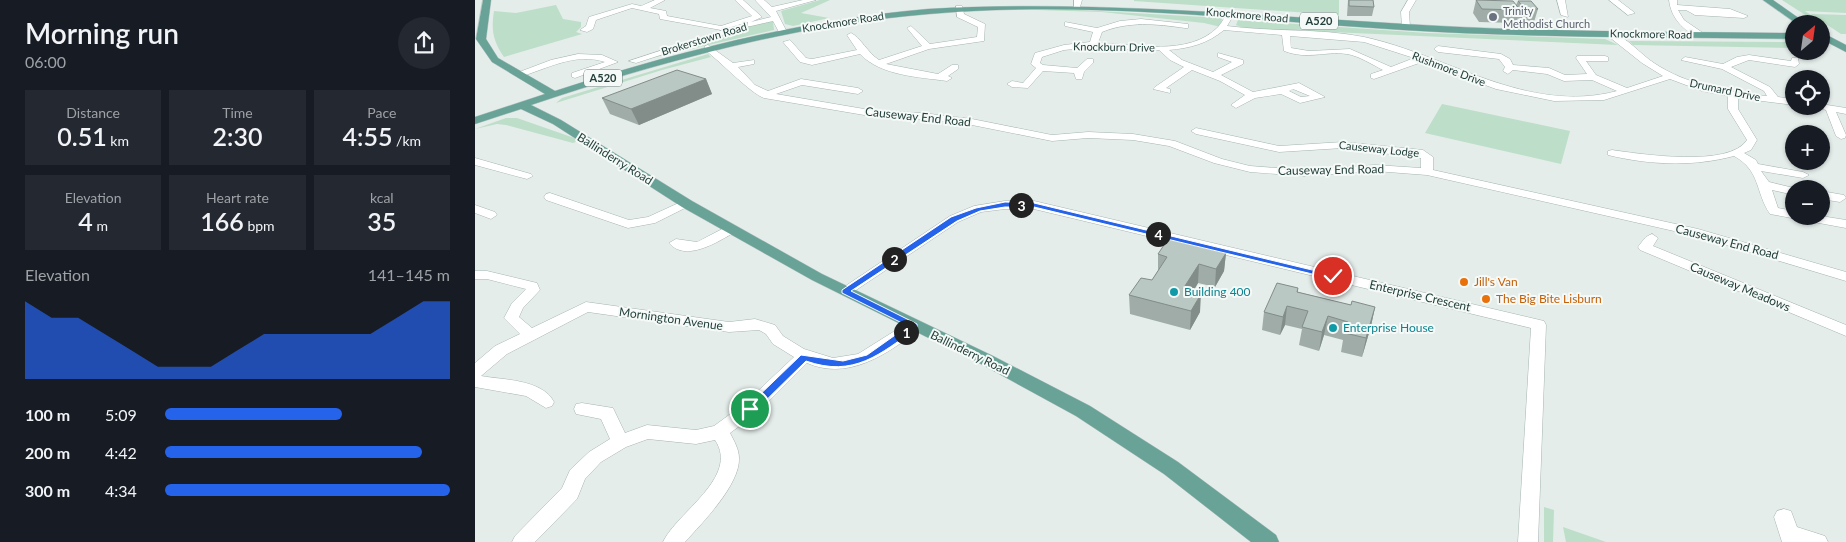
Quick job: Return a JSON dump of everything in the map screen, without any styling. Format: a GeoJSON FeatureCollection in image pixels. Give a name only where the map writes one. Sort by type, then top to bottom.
{"type":"FeatureCollection","features":[{"type":"Feature","properties":{"kind":"main road"},"geometry":{"type":"LineString","coordinates":[[487,0],[478,40],[495,60],[553,94]]}},
{"type":"Feature","properties":{"kind":"main road"},"geometry":{"type":"LineString","coordinates":[[1767,0],[1790,15]]}},
{"type":"Feature","properties":{"kind":"main road","name":"Knockmore Road"},"geometry":{"type":"LineString","coordinates":[[475,122],[553,94],[708,48],[783,32],[872,18],[959,8],[1077,2],[1406,27],[1611,34],[1785,36]]}},
{"type":"Feature","properties":{"kind":"main road"},"geometry":{"type":"LineString","coordinates":[[1830,40],[1846,49]]}},
{"type":"Feature","properties":{"kind":"main road","name":"Ballinderry Road"},"geometry":{"type":"LineString","coordinates":[[539,99],[557,122]]}},
{"type":"Feature","properties":{"kind":"main road","name":"Ballinderry Road"},"geometry":{"type":"LineString","coordinates":[[521,105],[557,122],[687,204],[845,292],[1019,376],[1091,416],[1171,468],[1268,542]]}},
{"type":"Feature","properties":{"kind":"street"},"geometry":{"type":"LineString","coordinates":[[643,8],[661,0]]}},
{"type":"Feature","properties":{"kind":"street"},"geometry":{"type":"LineString","coordinates":[[603,26],[587,28],[592,19],[626,7],[643,8],[663,13],[663,17],[721,28],[759,16],[739,0]]}},
{"type":"Feature","properties":{"kind":"street"},"geometry":{"type":"LineString","coordinates":[[759,0],[771,10],[783,32]]}},
{"type":"Feature","properties":{"kind":"street"},"geometry":{"type":"LineString","coordinates":[[778,0],[799,4]]}},
{"type":"Feature","properties":{"kind":"street"},"geometry":{"type":"LineString","coordinates":[[771,10],[812,0]]}},
{"type":"Feature","properties":{"kind":"street"},"geometry":{"type":"LineString","coordinates":[[1406,27],[1404,17],[1407,4],[1413,0]]}},
{"type":"Feature","properties":{"kind":"street"},"geometry":{"type":"LineString","coordinates":[[1561,0],[1565,14],[1575,14]]}},
{"type":"Feature","properties":{"kind":"street"},"geometry":{"type":"LineString","coordinates":[[1613,0],[1631,14]]}},
{"type":"Feature","properties":{"kind":"street"},"geometry":{"type":"LineString","coordinates":[[1673,3],[1695,13],[1744,16],[1730,11],[1689,9]]}},
{"type":"Feature","properties":{"kind":"street"},"geometry":{"type":"LineString","coordinates":[[1673,3],[1676,18],[1700,35]]}},
{"type":"Feature","properties":{"kind":"street"},"geometry":{"type":"LineString","coordinates":[[880,63],[928,47],[981,39],[982,26],[963,18],[960,15],[959,8]]}},
{"type":"Feature","properties":{"kind":"street"},"geometry":{"type":"LineString","coordinates":[[1224,28],[1231,13]]}},
{"type":"Feature","properties":{"kind":"street","name":"Brokerstown Road"},"geometry":{"type":"LineString","coordinates":[[633,61],[759,21],[776,18]]}},
{"type":"Feature","properties":{"kind":"street"},"geometry":{"type":"LineString","coordinates":[[669,30],[677,27],[682,21]]}},
{"type":"Feature","properties":{"kind":"street"},"geometry":{"type":"LineString","coordinates":[[1068,24],[1098,31],[1109,26],[1134,21],[1185,26]]}},
{"type":"Feature","properties":{"kind":"street"},"geometry":{"type":"LineString","coordinates":[[911,28],[928,47]]}},
{"type":"Feature","properties":{"kind":"street","name":"Rushmore Drive"},"geometry":{"type":"LineString","coordinates":[[1224,28],[1357,39],[1387,46],[1423,58],[1486,84],[1541,96],[1595,98],[1671,76]]}},
{"type":"Feature","properties":{"kind":"street","name":"Knockburn Drive"},"geometry":{"type":"LineString","coordinates":[[1013,84],[1025,86],[1041,68],[1035,64],[1038,55],[1061,46],[1093,45],[1162,48],[1188,46],[1208,39],[1224,28]]}},
{"type":"Feature","properties":{"kind":"street"},"geometry":{"type":"LineString","coordinates":[[1093,45],[1098,31]]}},
{"type":"Feature","properties":{"kind":"street"},"geometry":{"type":"LineString","coordinates":[[1285,33],[1287,49],[1309,55],[1346,51],[1391,70]]}},
{"type":"Feature","properties":{"kind":"street","name":"Drumard Drive"},"geometry":{"type":"LineString","coordinates":[[1611,34],[1641,58],[1671,76],[1706,88],[1733,94],[1785,101]]}},
{"type":"Feature","properties":{"kind":"street"},"geometry":{"type":"LineString","coordinates":[[851,35],[867,57],[907,72],[943,78],[956,66]]}},
{"type":"Feature","properties":{"kind":"street"},"geometry":{"type":"LineString","coordinates":[[787,42],[803,60],[812,62],[864,51]]}},
{"type":"Feature","properties":{"kind":"street","name":"Causeway End Road"},"geometry":{"type":"LineString","coordinates":[[708,48],[731,66],[752,87],[765,94],[876,114],[922,116],[972,122],[1052,138],[1087,135],[1133,137],[1171,143],[1218,161],[1249,169],[1304,173],[1375,168],[1427,172],[1689,231],[1757,249],[1846,277]]}},
{"type":"Feature","properties":{"kind":"street"},"geometry":{"type":"LineString","coordinates":[[1162,48],[1169,56],[1189,68],[1213,74],[1252,95]]}},
{"type":"Feature","properties":{"kind":"street"},"geometry":{"type":"LineString","coordinates":[[1438,48],[1501,57],[1507,61],[1509,69],[1550,68],[1564,78],[1593,78],[1625,90]]}},
{"type":"Feature","properties":{"kind":"street"},"geometry":{"type":"LineString","coordinates":[[519,74],[576,53],[599,56],[614,62],[580,73]]}},
{"type":"Feature","properties":{"kind":"street"},"geometry":{"type":"LineString","coordinates":[[1449,69],[1466,65],[1471,54]]}},
{"type":"Feature","properties":{"kind":"street"},"geometry":{"type":"LineString","coordinates":[[1213,74],[1241,62],[1221,55]]}},
{"type":"Feature","properties":{"kind":"street"},"geometry":{"type":"LineString","coordinates":[[1725,67],[1731,61],[1747,57],[1795,64],[1795,60]]}},
{"type":"Feature","properties":{"kind":"street"},"geometry":{"type":"LineString","coordinates":[[1374,76],[1423,58]]}},
{"type":"Feature","properties":{"kind":"street"},"geometry":{"type":"LineString","coordinates":[[1593,78],[1580,58],[1605,59]]}},
{"type":"Feature","properties":{"kind":"street"},"geometry":{"type":"LineString","coordinates":[[1685,60],[1725,67],[1767,89],[1775,100]]}},
{"type":"Feature","properties":{"kind":"street"},"geometry":{"type":"LineString","coordinates":[[1041,68],[1079,74],[1090,61]]}},
{"type":"Feature","properties":{"kind":"street"},"geometry":{"type":"LineString","coordinates":[[731,66],[751,62]]}},
{"type":"Feature","properties":{"kind":"street"},"geometry":{"type":"LineString","coordinates":[[1167,91],[1158,89],[1189,68]]}},
{"type":"Feature","properties":{"kind":"street"},"geometry":{"type":"LineString","coordinates":[[765,94],[801,82],[858,91]]}},
{"type":"Feature","properties":{"kind":"street"},"geometry":{"type":"LineString","coordinates":[[825,99],[842,88]]}},
{"type":"Feature","properties":{"kind":"street"},"geometry":{"type":"LineString","coordinates":[[1236,105],[1252,95],[1282,91]]}},
{"type":"Feature","properties":{"kind":"street"},"geometry":{"type":"LineString","coordinates":[[1612,152],[1678,162],[1701,161],[1736,153],[1747,148],[1752,140],[1733,109],[1733,94]]}},
{"type":"Feature","properties":{"kind":"street"},"geometry":{"type":"LineString","coordinates":[[1830,108],[1846,112]]}},
{"type":"Feature","properties":{"kind":"street"},"geometry":{"type":"LineString","coordinates":[[1830,108],[1841,136]]}},
{"type":"Feature","properties":{"kind":"street"},"geometry":{"type":"LineString","coordinates":[[1196,131],[1279,149],[1315,146]]}},
{"type":"Feature","properties":{"kind":"street","name":"Causeway Lodge"},"geometry":{"type":"LineString","coordinates":[[1315,146],[1329,144],[1423,153],[1427,157],[1427,172]]}},
{"type":"Feature","properties":{"kind":"street"},"geometry":{"type":"LineString","coordinates":[[1736,153],[1752,162],[1762,182],[1767,202],[1774,211],[1785,213]]}},
{"type":"Feature","properties":{"kind":"street"},"geometry":{"type":"LineString","coordinates":[[477,163],[527,176]]}},
{"type":"Feature","properties":{"kind":"street"},"geometry":{"type":"LineString","coordinates":[[1753,166],[1803,175]]}},
{"type":"Feature","properties":{"kind":"street"},"geometry":{"type":"LineString","coordinates":[[1762,182],[1785,188]]}},
{"type":"Feature","properties":{"kind":"street"},"geometry":{"type":"LineString","coordinates":[[1830,196],[1840,198]]}},
{"type":"Feature","properties":{"kind":"street"},"geometry":{"type":"LineString","coordinates":[[550,197],[628,224],[651,220],[687,204]]}},
{"type":"Feature","properties":{"kind":"street","name":"Enterprise Crescent"},"geometry":{"type":"LineString","coordinates":[[845,292],[954,219],[978,209],[1005,205],[1034,205],[1539,325],[1528,542]]}},
{"type":"Feature","properties":{"kind":"street"},"geometry":{"type":"LineString","coordinates":[[475,209],[491,216]]}},
{"type":"Feature","properties":{"kind":"street"},"geometry":{"type":"LineString","coordinates":[[1830,221],[1846,224]]}},
{"type":"Feature","properties":{"kind":"street"},"geometry":{"type":"LineString","coordinates":[[676,243],[689,248],[698,246],[730,229]]}},
{"type":"Feature","properties":{"kind":"street","name":"Causeway Meadows"},"geometry":{"type":"LineString","coordinates":[[1652,238],[1645,247],[1846,331]]}},
{"type":"Feature","properties":{"kind":"street"},"geometry":{"type":"LineString","coordinates":[[475,274],[532,286],[533,290],[517,306],[511,318],[529,333]]}},
{"type":"Feature","properties":{"kind":"street","name":"Mornington Avenue"},"geometry":{"type":"LineString","coordinates":[[475,372],[501,350],[529,333],[586,307],[729,327],[747,323],[767,327],[776,339],[804,357],[820,363],[843,365],[870,357],[914,326]]}},
{"type":"Feature","properties":{"kind":"street"},"geometry":{"type":"LineString","coordinates":[[522,542],[570,493],[577,475],[595,457],[619,442],[647,432],[696,438],[719,432],[750,409],[804,357]]}},
{"type":"Feature","properties":{"kind":"street"},"geometry":{"type":"LineString","coordinates":[[475,380],[531,392],[546,402]]}},
{"type":"Feature","properties":{"kind":"street"},"geometry":{"type":"LineString","coordinates":[[582,409],[607,413],[619,442]]}},
{"type":"Feature","properties":{"kind":"street"},"geometry":{"type":"LineString","coordinates":[[673,542],[719,486],[730,464],[728,445],[719,432]]}},
{"type":"Feature","properties":{"kind":"street"},"geometry":{"type":"LineString","coordinates":[[1788,531],[1818,542]]}},
{"type":"Feature","properties":{"kind":"green space"},"geometry":{"type":"Polygon","coordinates":[[[820,0],[830,0],[801,13],[829,18],[793,26],[785,24],[781,11],[820,0]]]}},
{"type":"Feature","properties":{"kind":"green space"},"geometry":{"type":"Polygon","coordinates":[[[1134,0],[1339,0],[1339,15],[1134,1],[1134,0]]]}},
{"type":"Feature","properties":{"kind":"green space"},"geometry":{"type":"Polygon","coordinates":[[[1782,0],[1846,0],[1846,13],[1805,11],[1811,15],[1805,15],[1782,0]]]}},
{"type":"Feature","properties":{"kind":"green space"},"geometry":{"type":"Polygon","coordinates":[[[556,5],[563,19],[581,22],[581,27],[576,32],[582,34],[504,57],[497,46],[494,35],[494,11],[516,13],[556,5]]]}},
{"type":"Feature","properties":{"kind":"green space"},"geometry":{"type":"Polygon","coordinates":[[[1062,9],[1222,18],[1221,27],[1204,23],[1102,12],[1037,10],[1062,9]]]}},
{"type":"Feature","properties":{"kind":"green space"},"geometry":{"type":"Polygon","coordinates":[[[1811,14],[1846,15],[1846,34],[1841,34],[1830,27],[1830,15],[1811,14]]]}},
{"type":"Feature","properties":{"kind":"green space"},"geometry":{"type":"Polygon","coordinates":[[[1238,20],[1427,33],[1605,39],[1618,45],[1243,28],[1236,25],[1238,20]]]}},
{"type":"Feature","properties":{"kind":"green space"},"geometry":{"type":"Polygon","coordinates":[[[768,21],[773,22],[774,30],[630,63],[768,21]]]}},
{"type":"Feature","properties":{"kind":"green space"},"geometry":{"type":"Polygon","coordinates":[[[1629,41],[1785,42],[1785,48],[1633,45],[1629,41]]]}},
{"type":"Feature","properties":{"kind":"green space"},"geometry":{"type":"Polygon","coordinates":[[[708,54],[711,57],[556,103],[562,98],[708,54]]]}},
{"type":"Feature","properties":{"kind":"green space"},"geometry":{"type":"Polygon","coordinates":[[[1442,104],[1570,131],[1561,164],[1425,133],[1442,104]]]}},
{"type":"Feature","properties":{"kind":"green space"},"geometry":{"type":"Polygon","coordinates":[[[506,118],[517,118],[580,140],[573,143],[497,124],[475,129],[506,118]]]}},
{"type":"Feature","properties":{"kind":"green space"},"geometry":{"type":"Polygon","coordinates":[[[1544,507],[1554,510],[1553,542],[1544,542],[1544,507]]]}},
{"type":"Feature","properties":{"kind":"green space"},"geometry":{"type":"Polygon","coordinates":[[[1563,527],[1606,542],[1566,542],[1563,527]]]}},
{"type":"Feature","properties":{"kind":"building"},"geometry":{"type":"Polygon","coordinates":[[[1349,0],[1373,0],[1374,7],[1349,6],[1349,0]]]}},
{"type":"Feature","properties":{"kind":"building"},"geometry":{"type":"Polygon","coordinates":[[[1476,0],[1513,1],[1520,10],[1482,9],[1476,0]]]}},
{"type":"Feature","properties":{"kind":"building"},"geometry":{"type":"Polygon","coordinates":[[[1518,1],[1531,1],[1538,9],[1525,9],[1518,1]]]}},
{"type":"Feature","properties":{"kind":"building"},"geometry":{"type":"Polygon","coordinates":[[[677,70],[706,79],[631,109],[602,98],[677,70]]]}},
{"type":"Feature","properties":{"kind":"building"},"geometry":{"type":"Polygon","coordinates":[[[1168,239],[1226,253],[1216,269],[1199,264],[1183,289],[1201,294],[1191,311],[1129,295],[1141,278],[1152,280],[1167,257],[1158,254],[1168,239]]]}},
{"type":"Feature","properties":{"kind":"building"},"geometry":{"type":"Polygon","coordinates":[[[1277,283],[1298,288],[1297,292],[1351,305],[1352,301],[1375,307],[1366,338],[1345,333],[1348,322],[1328,316],[1322,332],[1302,327],[1308,311],[1287,306],[1283,317],[1264,312],[1277,283]]]}},
{"type":"Feature","properties":{"kind":"place","name":"Trinity Methodist Church"},"geometry":{"type":"Point","coordinates":[1493,17]}},
{"type":"Feature","properties":{"kind":"place","name":"Jill's Van"},"geometry":{"type":"Point","coordinates":[1464,282]}},
{"type":"Feature","properties":{"kind":"place","name":"Building 400"},"geometry":{"type":"Point","coordinates":[1174,292]}},
{"type":"Feature","properties":{"kind":"place","name":"The Big Bite Lisburn"},"geometry":{"type":"Point","coordinates":[1486,299]}},
{"type":"Feature","properties":{"kind":"place","name":"Enterprise House"},"geometry":{"type":"Point","coordinates":[1333,328]}},
{"type":"Feature","properties":{"kind":"route"},"geometry":{"type":"LineString","coordinates":[[750,409],[804,357],[820,363],[843,365],[870,357],[914,326],[845,292],[954,219],[978,209],[1005,205],[1034,205],[1333,276]]}}]}
